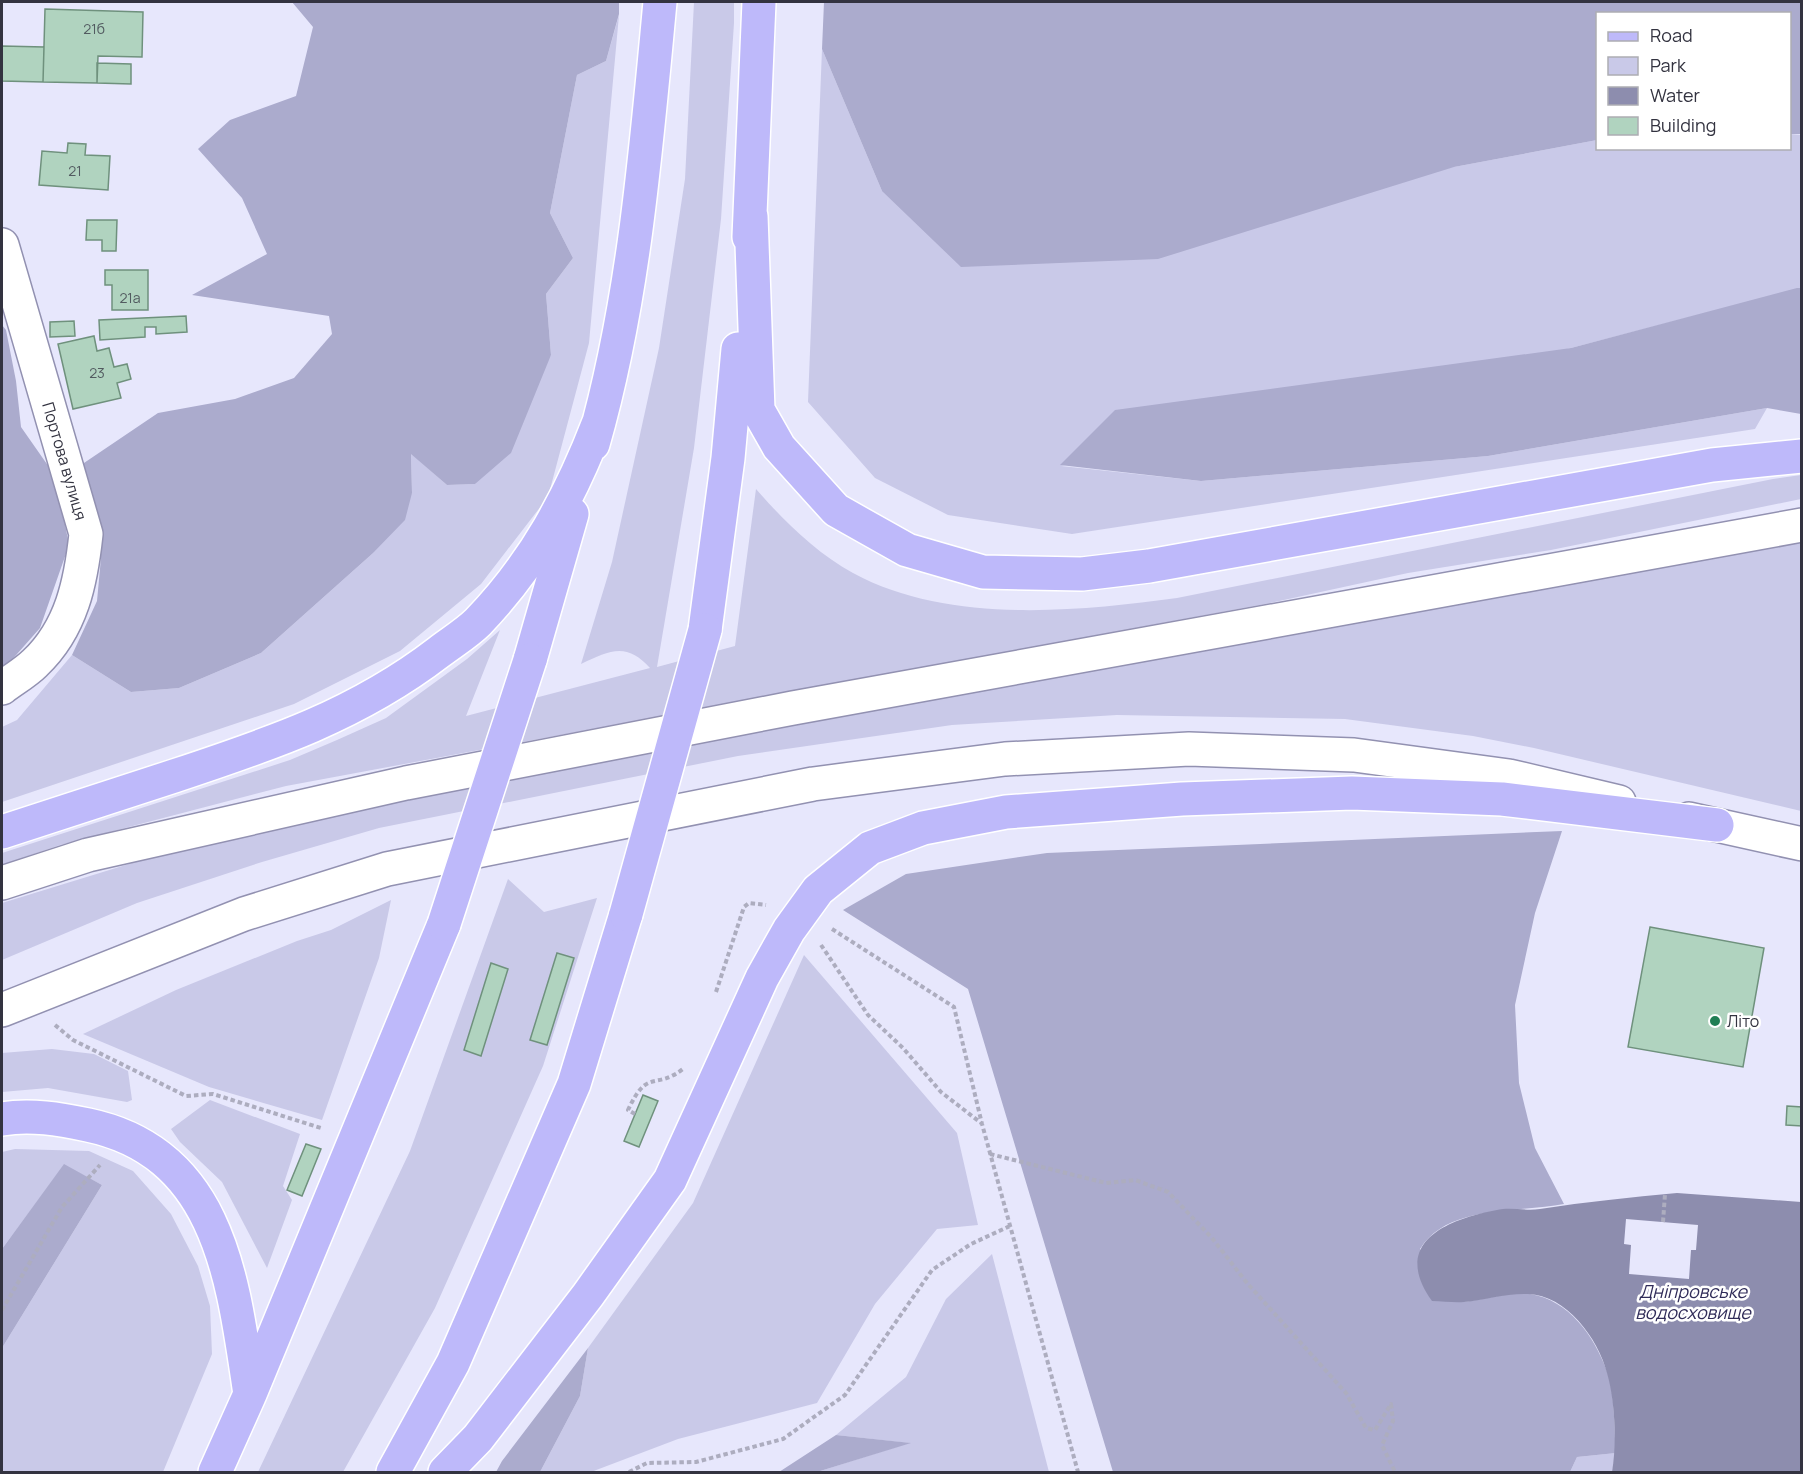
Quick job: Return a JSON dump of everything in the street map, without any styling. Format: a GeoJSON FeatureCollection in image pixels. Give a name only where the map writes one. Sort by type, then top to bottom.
{"type":"FeatureCollection","features":[{"type":"Feature","properties":{"kind":"main road"},"geometry":{"type":"LineString","coordinates":[[215,1473],[250,1394],[444,924],[530,660],[599,422],[623,303],[643,176],[660,2]]}},
{"type":"Feature","properties":{"kind":"main road"},"geometry":{"type":"LineString","coordinates":[[393,1473],[453,1363],[574,1084],[627,914],[705,630],[728,458],[751,216],[759,2]]}},
{"type":"Feature","properties":{"kind":"main road"},"geometry":{"type":"LineString","coordinates":[[751,216],[758,410],[779,447],[836,510],[863,527],[908,550],[983,572],[1082,574],[1149,566],[1712,465],[1802,456]]}},
{"type":"Feature","properties":{"kind":"main road"},"geometry":{"type":"LineString","coordinates":[[2,832],[214,763],[330,720],[402,678],[477,624],[516,579],[559,515],[580,472],[599,422]]}},
{"type":"Feature","properties":{"kind":"main road"},"geometry":{"type":"LineString","coordinates":[[445,1473],[492,1420],[588,1295],[670,1179],[762,978],[818,890],[870,848],[923,828],[1006,812],[1182,799],[1352,793],[1502,799],[1717,825]]}},
{"type":"Feature","properties":{"kind":"main road"},"geometry":{"type":"LineString","coordinates":[[2,1119],[17,1116],[61,1120],[107,1129],[136,1140],[188,1185],[209,1220],[226,1262],[250,1394]]}},
{"type":"Feature","properties":{"kind":"street","name":"Портова вулиця"},"geometry":{"type":"LineString","coordinates":[[2,245],[86,534],[81,582],[62,628],[35,663],[2,688]]}},
{"type":"Feature","properties":{"kind":"street"},"geometry":{"type":"LineString","coordinates":[[2,883],[88,855],[406,783],[794,708],[1802,525]]}},
{"type":"Feature","properties":{"kind":"street"},"geometry":{"type":"LineString","coordinates":[[14,1005],[244,914],[387,869],[813,784],[1005,759],[1189,749],[1354,755],[1509,776],[1802,844]]}},
{"type":"Feature","properties":{"kind":"path"},"geometry":{"type":"LineString","coordinates":[[712,1003],[744,907]]}},
{"type":"Feature","properties":{"kind":"path"},"geometry":{"type":"LineString","coordinates":[[801,914],[821,922],[954,1007],[982,1124],[1078,1473]]}},
{"type":"Feature","properties":{"kind":"path"},"geometry":{"type":"LineString","coordinates":[[801,914],[868,1015],[903,1048],[941,1092],[982,1124]]}},
{"type":"Feature","properties":{"kind":"path"},"geometry":{"type":"LineString","coordinates":[[14,1005],[73,1040],[186,1096],[213,1094],[321,1128]]}},
{"type":"Feature","properties":{"kind":"path"},"geometry":{"type":"LineString","coordinates":[[635,1114],[628,1110],[646,1082],[665,1078],[681,1071],[687,1063]]}},
{"type":"Feature","properties":{"kind":"path"},"geometry":{"type":"LineString","coordinates":[[990,1154],[1106,1183],[1135,1180],[1168,1192],[1212,1238],[1247,1283],[1346,1393],[1366,1428],[1375,1430],[1391,1404],[1393,1421],[1383,1446],[1395,1473]]}},
{"type":"Feature","properties":{"kind":"path"},"geometry":{"type":"LineString","coordinates":[[2,1310],[62,1207],[103,1162]]}},
{"type":"Feature","properties":{"kind":"path"},"geometry":{"type":"LineString","coordinates":[[1663,1222],[1665,1194]]}},
{"type":"Feature","properties":{"kind":"path"},"geometry":{"type":"LineString","coordinates":[[629,1473],[646,1463],[696,1462],[783,1439],[845,1395],[932,1270],[971,1244],[1010,1226]]}},
{"type":"Feature","properties":{"kind":"green space"},"geometry":{"type":"Polygon","coordinates":[[[694,2],[734,2],[734,23],[721,219],[694,448],[657,667],[735,646],[756,489],[801,535],[826,556],[853,573],[890,589],[929,600],[970,607],[1012,610],[1096,607],[1177,598],[1801,475],[1801,499],[1551,550],[1408,573],[1270,603],[286,786],[60,845],[2,865],[2,853],[290,760],[386,718],[467,659],[500,630],[466,716],[650,668],[634,654],[618,651],[601,655],[581,664],[612,562],[659,348],[685,179],[694,2]]]}},
{"type":"Feature","properties":{"kind":"green space"},"geometry":{"type":"Polygon","coordinates":[[[619,15],[589,343],[548,497],[481,584],[400,651],[294,704],[2,802],[2,727],[17,720],[72,655],[131,692],[179,688],[261,653],[372,554],[412,493],[411,453],[447,485],[475,484],[551,355],[546,294],[573,258],[550,213],[577,75],[606,61],[619,15]]]}},
{"type":"Feature","properties":{"kind":"green space"},"geometry":{"type":"Polygon","coordinates":[[[822,49],[882,191],[1454,167],[1596,140],[1596,150],[1791,150],[1791,134],[1801,135],[1801,288],[1571,348],[1061,466],[1201,481],[1488,456],[1767,408],[1755,429],[1072,534],[948,515],[875,478],[808,402],[822,49]]]}},
{"type":"Feature","properties":{"kind":"green space"},"geometry":{"type":"Polygon","coordinates":[[[1801,538],[1801,811],[1534,748],[1473,736],[1345,719],[1117,715],[952,725],[738,756],[379,828],[262,862],[137,903],[2,960],[2,903],[168,852],[510,769],[1801,538]]]}},
{"type":"Feature","properties":{"kind":"green space"},"geometry":{"type":"Polygon","coordinates":[[[508,879],[544,912],[597,898],[543,1066],[435,1308],[343,1472],[258,1472],[410,1151],[508,879]]]}},
{"type":"Feature","properties":{"kind":"green space"},"geometry":{"type":"Polygon","coordinates":[[[391,900],[379,958],[322,1120],[209,1087],[83,1034],[176,990],[297,941],[331,930],[391,900]]]}},
{"type":"Feature","properties":{"kind":"green space"},"geometry":{"type":"Polygon","coordinates":[[[804,955],[957,1133],[978,1225],[937,1229],[875,1304],[817,1403],[678,1439],[591,1472],[540,1472],[580,1396],[588,1348],[693,1203],[804,955]]]}},
{"type":"Feature","properties":{"kind":"green space"},"geometry":{"type":"Polygon","coordinates":[[[52,1049],[94,1054],[128,1071],[132,1100],[127,1102],[48,1088],[2,1092],[2,1053],[52,1049]]]}},
{"type":"Feature","properties":{"kind":"green space"},"geometry":{"type":"Polygon","coordinates":[[[210,1100],[300,1134],[283,1186],[292,1200],[267,1268],[222,1182],[180,1142],[171,1129],[210,1100]]]}},
{"type":"Feature","properties":{"kind":"green space"},"geometry":{"type":"Polygon","coordinates":[[[15,1149],[89,1151],[133,1171],[171,1214],[198,1266],[210,1306],[212,1354],[163,1472],[2,1472],[2,1348],[102,1185],[64,1165],[2,1249],[2,1152],[15,1149]]]}},
{"type":"Feature","properties":{"kind":"green space"},"geometry":{"type":"Polygon","coordinates":[[[992,1254],[1049,1472],[817,1472],[909,1443],[836,1435],[906,1377],[946,1299],[992,1254]]]}},
{"type":"Feature","properties":{"kind":"green space"},"geometry":{"type":"Polygon","coordinates":[[[1616,1453],[1612,1472],[1570,1472],[1577,1457],[1616,1453]]]}},
{"type":"Feature","properties":{"kind":"shaded area"},"geometry":{"type":"Polygon","coordinates":[[[292,2],[619,2],[619,14],[606,61],[577,75],[550,213],[573,258],[546,294],[551,355],[511,453],[475,484],[447,485],[411,454],[412,493],[405,520],[372,554],[261,653],[179,688],[131,692],[72,655],[97,601],[101,558],[81,465],[158,413],[235,399],[294,378],[332,334],[329,316],[192,295],[267,254],[242,198],[198,149],[230,120],[296,96],[313,27],[292,2]]]}},
{"type":"Feature","properties":{"kind":"shaded area"},"geometry":{"type":"Polygon","coordinates":[[[824,2],[1801,2],[1801,134],[1791,134],[1791,12],[1596,12],[1596,140],[1454,167],[1158,259],[961,267],[882,191],[822,49],[824,2]]]}},
{"type":"Feature","properties":{"kind":"shaded area"},"geometry":{"type":"Polygon","coordinates":[[[1802,288],[1801,414],[1767,408],[1488,456],[1201,481],[1060,465],[1115,410],[1571,348],[1802,288]]]}},
{"type":"Feature","properties":{"kind":"shaded area"},"geometry":{"type":"Polygon","coordinates":[[[2,325],[6,330],[16,381],[21,427],[56,477],[69,545],[40,628],[2,671],[2,325]]]}},
{"type":"Feature","properties":{"kind":"shaded area"},"geometry":{"type":"Polygon","coordinates":[[[1562,831],[1535,913],[1515,1005],[1519,1083],[1535,1148],[1564,1204],[1466,1217],[1448,1224],[1432,1235],[1420,1249],[1462,1302],[1523,1293],[1530,1294],[1557,1304],[1578,1322],[1595,1345],[1610,1380],[1616,1453],[1577,1457],[1570,1472],[1113,1472],[968,989],[843,910],[906,874],[1047,853],[1562,831]]]}},
{"type":"Feature","properties":{"kind":"shaded area"},"geometry":{"type":"Polygon","coordinates":[[[64,1164],[102,1185],[2,1348],[2,1249],[64,1164]]]}},
{"type":"Feature","properties":{"kind":"shaded area"},"geometry":{"type":"Polygon","coordinates":[[[588,1348],[580,1396],[540,1472],[496,1472],[502,1461],[588,1348]]]}},
{"type":"Feature","properties":{"kind":"shaded area"},"geometry":{"type":"Polygon","coordinates":[[[836,1435],[911,1443],[817,1472],[779,1472],[836,1435]]]}},
{"type":"Feature","properties":{"kind":"water","name":"Дніпровське водосховище"},"geometry":{"type":"Polygon","coordinates":[[[1677,1193],[1801,1202],[1801,1472],[1612,1472],[1615,1435],[1607,1373],[1603,1360],[1588,1333],[1567,1310],[1542,1296],[1528,1294],[1464,1302],[1432,1301],[1420,1280],[1418,1262],[1422,1247],[1432,1235],[1465,1218],[1503,1209],[1535,1210],[1677,1193]]]}},
{"type":"Feature","properties":{"kind":"pier"},"geometry":{"type":"Polygon","coordinates":[[[1626,1219],[1698,1225],[1696,1250],[1691,1250],[1689,1279],[1629,1274],[1631,1245],[1624,1244],[1626,1219]]]}},
{"type":"Feature","properties":{"kind":"building"},"geometry":{"type":"Polygon","coordinates":[[[45,9],[143,12],[142,57],[98,56],[97,83],[43,82],[45,9]]]}},
{"type":"Feature","properties":{"kind":"building"},"geometry":{"type":"Polygon","coordinates":[[[2,46],[44,47],[43,82],[2,81],[2,46]]]}},
{"type":"Feature","properties":{"kind":"building"},"geometry":{"type":"Polygon","coordinates":[[[97,63],[131,64],[131,84],[97,83],[97,63]]]}},
{"type":"Feature","properties":{"kind":"building"},"geometry":{"type":"Polygon","coordinates":[[[68,143],[86,144],[85,155],[110,156],[108,190],[39,185],[42,151],[67,153],[68,143]]]}},
{"type":"Feature","properties":{"kind":"building"},"geometry":{"type":"Polygon","coordinates":[[[87,220],[117,220],[116,251],[102,251],[102,240],[86,240],[87,220]]]}},
{"type":"Feature","properties":{"kind":"building"},"geometry":{"type":"Polygon","coordinates":[[[105,270],[148,270],[148,310],[112,310],[112,285],[105,285],[105,270]]]}},
{"type":"Feature","properties":{"kind":"building"},"geometry":{"type":"Polygon","coordinates":[[[186,316],[187,332],[156,334],[156,327],[145,327],[145,337],[100,340],[99,320],[186,316]]]}},
{"type":"Feature","properties":{"kind":"building"},"geometry":{"type":"Polygon","coordinates":[[[74,321],[75,336],[50,337],[50,322],[74,321]]]}},
{"type":"Feature","properties":{"kind":"building"},"geometry":{"type":"Polygon","coordinates":[[[94,336],[97,351],[109,348],[114,367],[127,364],[131,379],[117,383],[121,398],[73,409],[58,344],[94,336]]]}},
{"type":"Feature","properties":{"kind":"building"},"geometry":{"type":"Polygon","coordinates":[[[1650,927],[1764,948],[1743,1067],[1628,1047],[1650,927]]]}},
{"type":"Feature","properties":{"kind":"building"},"geometry":{"type":"Polygon","coordinates":[[[557,953],[574,958],[547,1045],[530,1040],[557,953]]]}},
{"type":"Feature","properties":{"kind":"building"},"geometry":{"type":"Polygon","coordinates":[[[491,963],[508,969],[481,1056],[464,1050],[491,963]]]}},
{"type":"Feature","properties":{"kind":"building"},"geometry":{"type":"Polygon","coordinates":[[[643,1095],[658,1101],[639,1147],[624,1141],[643,1095]]]}},
{"type":"Feature","properties":{"kind":"building"},"geometry":{"type":"Polygon","coordinates":[[[1787,1106],[1802,1107],[1802,1126],[1786,1125],[1787,1106]]]}},
{"type":"Feature","properties":{"kind":"building"},"geometry":{"type":"Polygon","coordinates":[[[306,1144],[321,1149],[302,1196],[287,1190],[306,1144]]]}},
{"type":"Feature","properties":{"kind":"place","name":"Літо"},"geometry":{"type":"Point","coordinates":[1715,1021]}}]}
